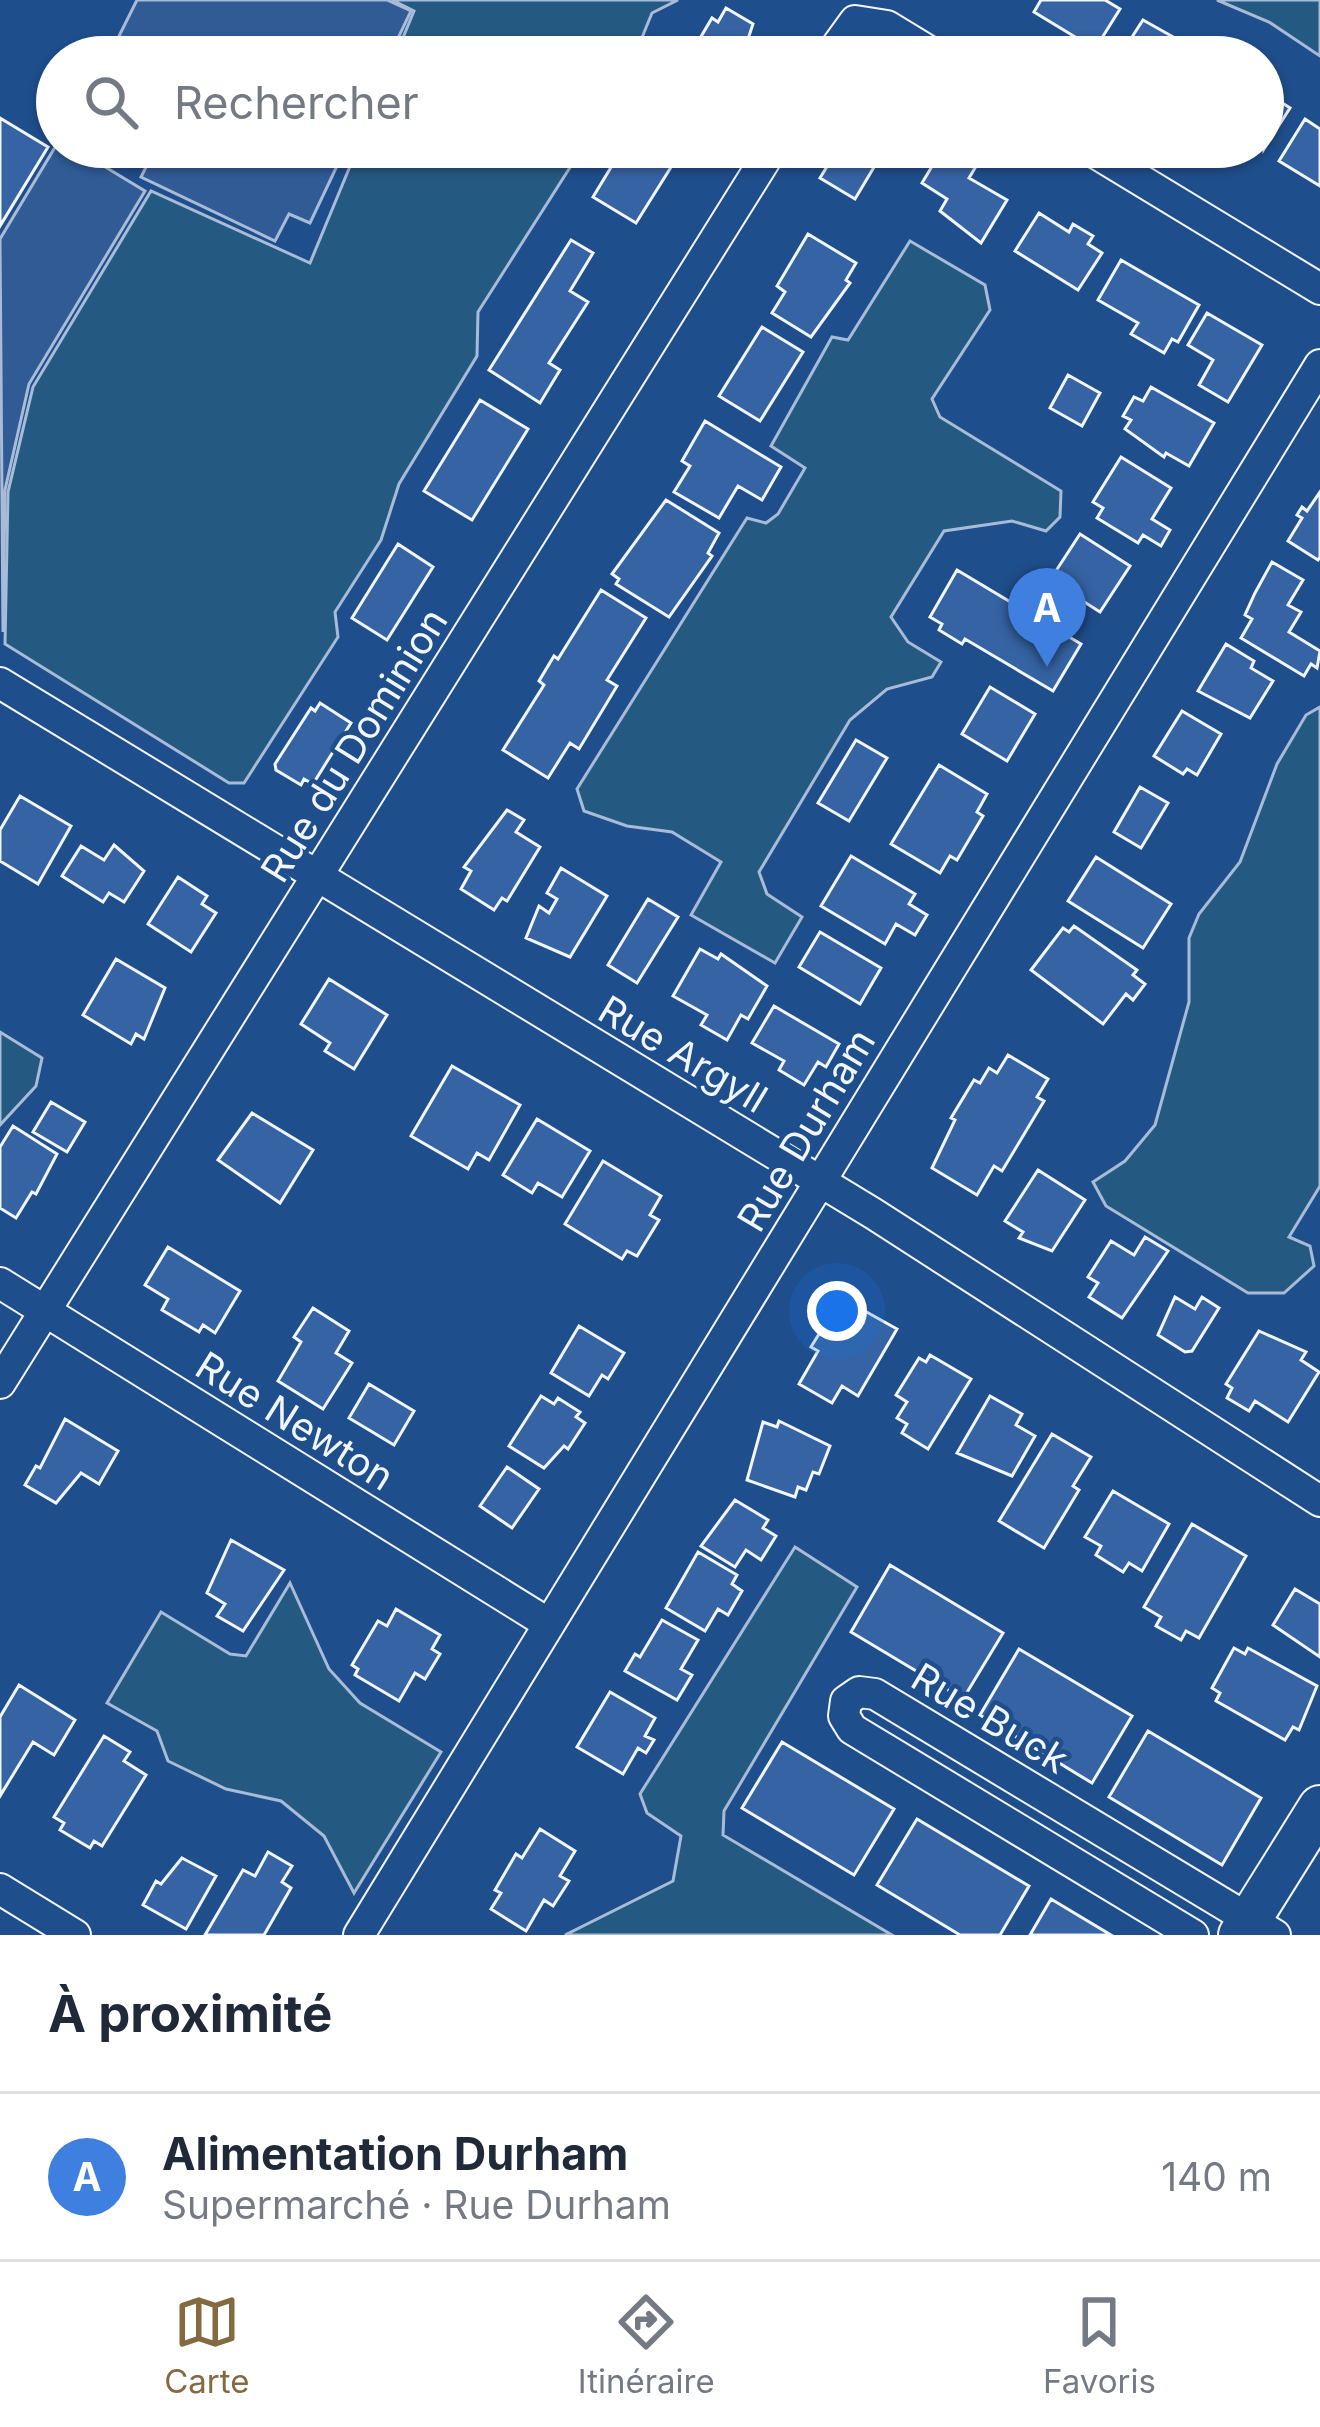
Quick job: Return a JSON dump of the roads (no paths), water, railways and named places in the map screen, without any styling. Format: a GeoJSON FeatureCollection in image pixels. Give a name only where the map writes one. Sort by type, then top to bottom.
{"type":"FeatureCollection","features":[{"type":"Feature","properties":{"kind":"street"},"geometry":{"type":"LineString","coordinates":[[844,36],[855,21],[887,26],[903,36]]}},
{"type":"Feature","properties":{"kind":"street","name":"Rue du Dominion"},"geometry":{"type":"LineString","coordinates":[[0,1383],[760,168]]}},
{"type":"Feature","properties":{"kind":"street"},"geometry":{"type":"LineString","coordinates":[[1121,168],[1320,289]]}},
{"type":"Feature","properties":{"kind":"street","name":"Rue Durham"},"geometry":{"type":"LineString","coordinates":[[359,1935],[1320,365]]}},
{"type":"Feature","properties":{"kind":"street","name":"Rue Argyll"},"geometry":{"type":"LineString","coordinates":[[0,682],[820,1182],[1320,1502]]}},
{"type":"Feature","properties":{"kind":"street","name":"Rue Newton"},"geometry":{"type":"LineString","coordinates":[[0,1283],[549,1624]]}},
{"type":"Feature","properties":{"kind":"street","name":"Rue Buck"},"geometry":{"type":"LineString","coordinates":[[1193,1935],[852,1729],[844,1716],[846,1701],[860,1691],[875,1694],[1255,1930]]}},
{"type":"Feature","properties":{"kind":"street"},"geometry":{"type":"LineString","coordinates":[[1255,1930],[1320,1807]]}},
{"type":"Feature","properties":{"kind":"street"},"geometry":{"type":"LineString","coordinates":[[0,1888],[75,1935]]}},
{"type":"Feature","properties":{"kind":"place","name":"Alimentation Durham"},"geometry":{"type":"Point","coordinates":[1047,667]}}]}
